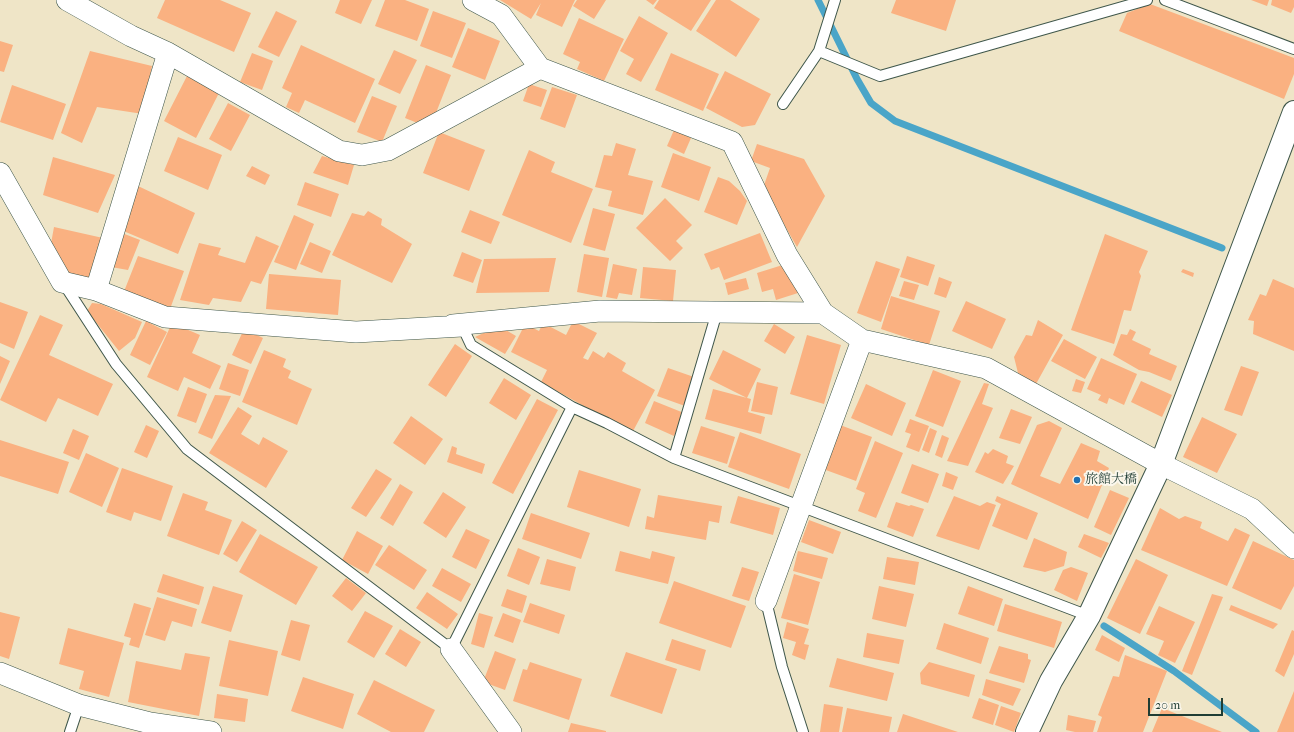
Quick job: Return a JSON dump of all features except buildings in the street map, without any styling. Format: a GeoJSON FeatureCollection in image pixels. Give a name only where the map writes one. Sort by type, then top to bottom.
{"type":"FeatureCollection","features":[{"type":"Feature","properties":{"kind":"street"},"geometry":{"type":"LineString","coordinates":[[67,0],[131,36],[168,53],[339,150],[362,154],[388,150],[540,68]]}},
{"type":"Feature","properties":{"kind":"street"},"geometry":{"type":"LineString","coordinates":[[473,0],[501,15],[540,68],[732,142],[787,255],[824,313],[862,340],[986,368],[1161,464],[1252,509],[1294,548]]}},
{"type":"Feature","properties":{"kind":"street"},"geometry":{"type":"LineString","coordinates":[[96,290],[168,53]]}},
{"type":"Feature","properties":{"kind":"street"},"geometry":{"type":"LineString","coordinates":[[1027,732],[1051,681],[1089,616],[1161,464],[1294,112]]}},
{"type":"Feature","properties":{"kind":"street"},"geometry":{"type":"LineString","coordinates":[[0,173],[62,282],[96,290],[165,317],[356,332],[462,326]]}},
{"type":"Feature","properties":{"kind":"street"},"geometry":{"type":"LineString","coordinates":[[462,326],[453,325],[600,311],[824,313]]}},
{"type":"Feature","properties":{"kind":"street"},"geometry":{"type":"LineString","coordinates":[[766,601],[862,340]]}},
{"type":"Feature","properties":{"kind":"street"},"geometry":{"type":"LineString","coordinates":[[451,649],[511,732]]}},
{"type":"Feature","properties":{"kind":"street"},"geometry":{"type":"LineString","coordinates":[[0,673],[79,704],[150,723],[211,732]]}},
{"type":"Feature","properties":{"kind":"lane"},"geometry":{"type":"LineString","coordinates":[[783,104],[819,51],[835,0]]}},
{"type":"Feature","properties":{"kind":"lane"},"geometry":{"type":"LineString","coordinates":[[819,51],[880,76],[1147,0]]}},
{"type":"Feature","properties":{"kind":"lane"},"geometry":{"type":"LineString","coordinates":[[1165,0],[1294,49]]}},
{"type":"Feature","properties":{"kind":"lane"},"geometry":{"type":"LineString","coordinates":[[62,282],[116,364],[187,449],[451,649],[572,407]]}},
{"type":"Feature","properties":{"kind":"lane"},"geometry":{"type":"LineString","coordinates":[[674,458],[717,312]]}},
{"type":"Feature","properties":{"kind":"lane"},"geometry":{"type":"LineString","coordinates":[[462,326],[471,345],[572,407],[607,423],[674,458],[1089,616]]}},
{"type":"Feature","properties":{"kind":"lane"},"geometry":{"type":"LineString","coordinates":[[766,601],[782,667],[803,732]]}},
{"type":"Feature","properties":{"kind":"lane"},"geometry":{"type":"LineString","coordinates":[[70,732],[79,704]]}},
{"type":"Feature","properties":{"kind":"waterway"},"geometry":{"type":"LineString","coordinates":[[818,0],[857,79],[871,103],[895,121],[1222,248]]}},
{"type":"Feature","properties":{"kind":"waterway"},"geometry":{"type":"LineString","coordinates":[[1104,626],[1174,671],[1256,732]]}},
{"type":"Feature","properties":{"kind":"place","name":"旅館大橋"},"geometry":{"type":"Point","coordinates":[1077,480]}}]}
